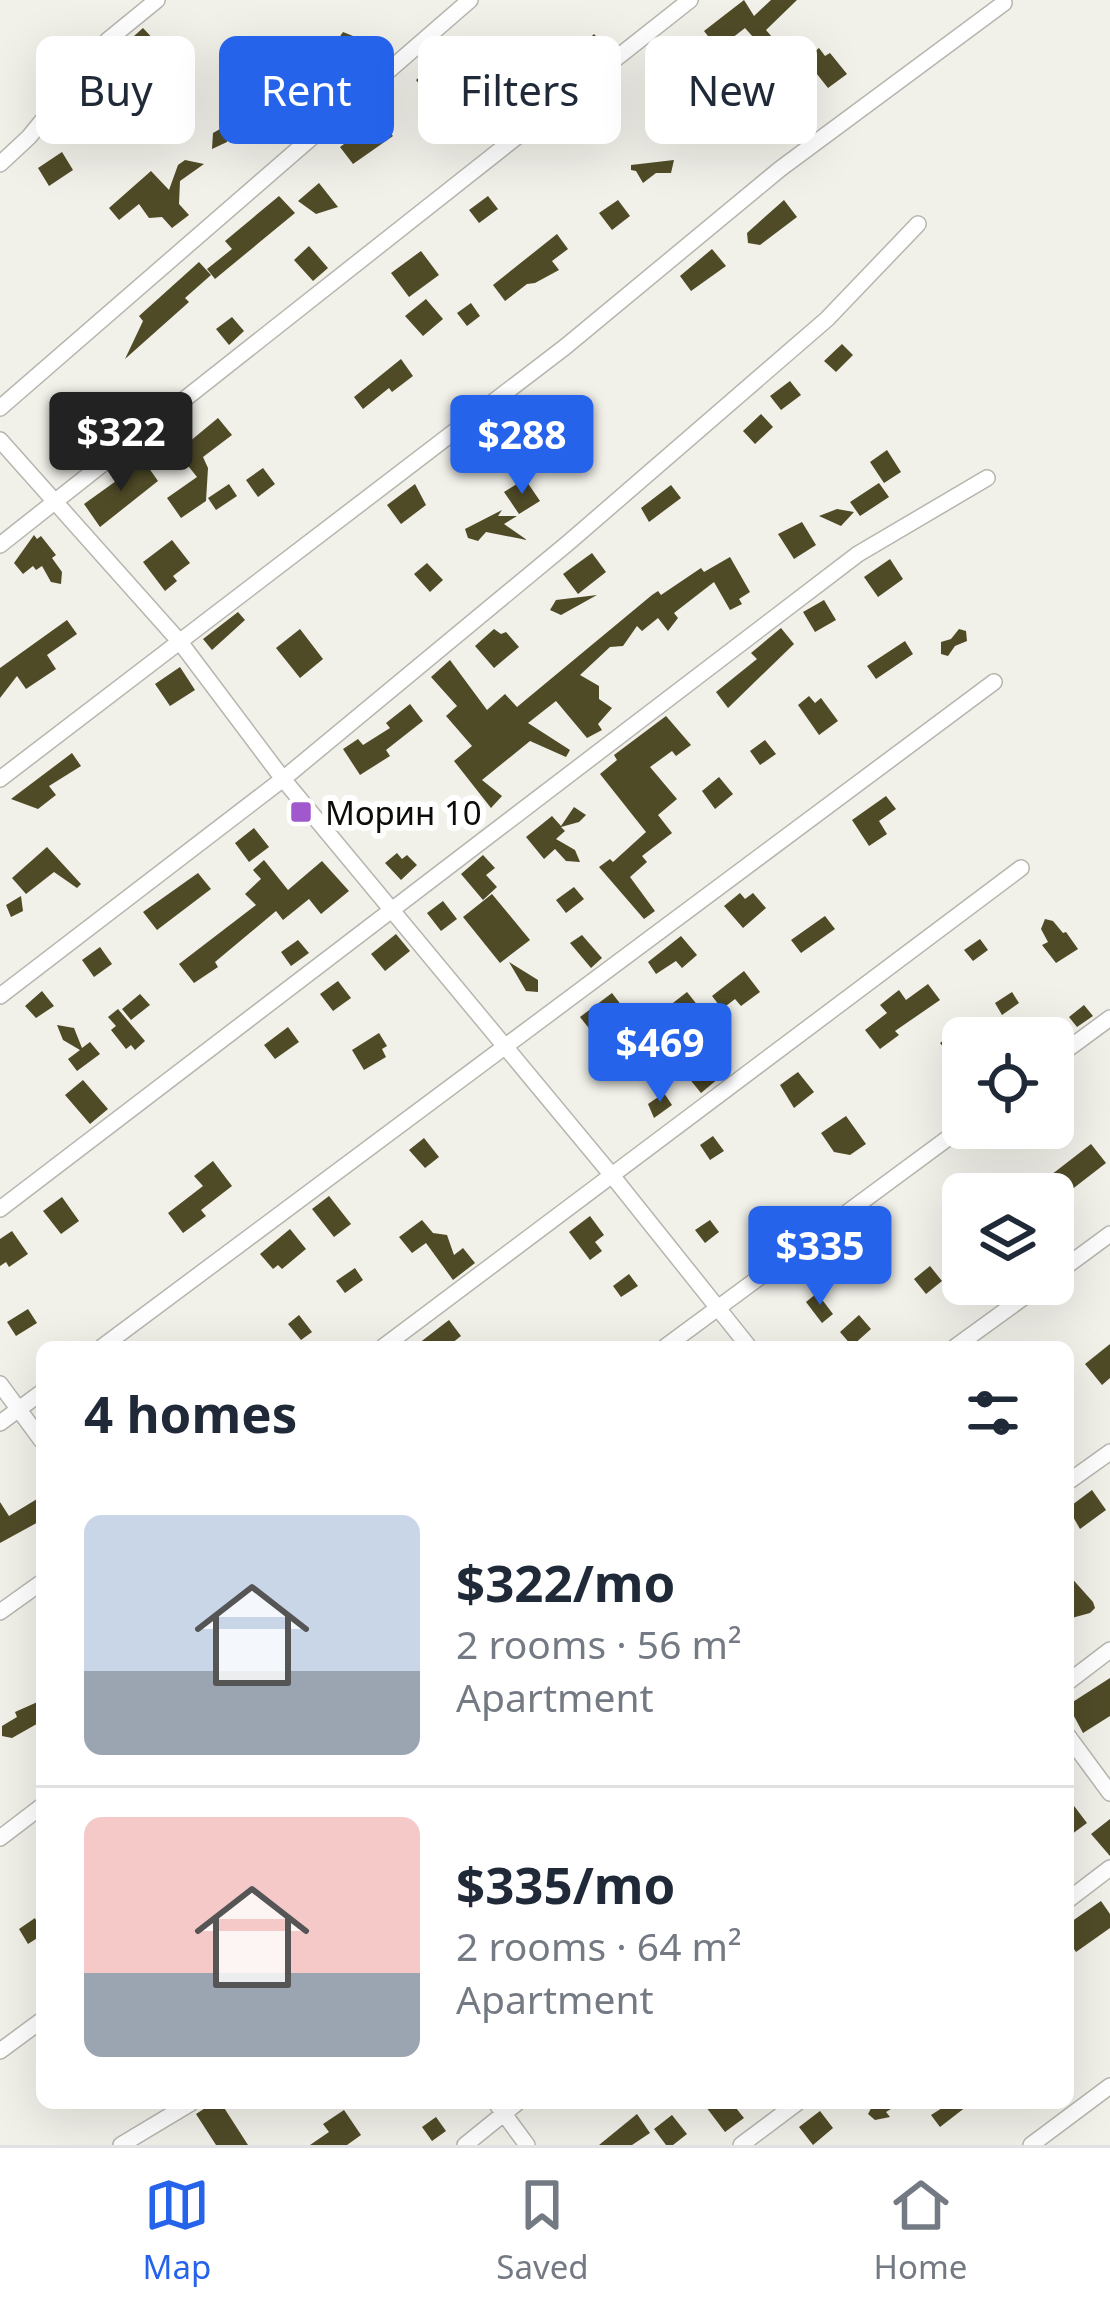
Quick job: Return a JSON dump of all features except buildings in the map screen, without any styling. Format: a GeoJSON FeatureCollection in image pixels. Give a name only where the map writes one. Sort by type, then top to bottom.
{"type":"FeatureCollection","features":[{"type":"Feature","properties":{"kind":"street"},"geometry":{"type":"LineString","coordinates":[[0,164],[29,137],[108,40],[158,0]]}},
{"type":"Feature","properties":{"kind":"street"},"geometry":{"type":"LineString","coordinates":[[0,408],[470,0]]}},
{"type":"Feature","properties":{"kind":"street"},"geometry":{"type":"LineString","coordinates":[[0,545],[690,0]]}},
{"type":"Feature","properties":{"kind":"street"},"geometry":{"type":"LineString","coordinates":[[0,779],[565,347],[780,169],[1004,1]]}},
{"type":"Feature","properties":{"kind":"street"},"geometry":{"type":"LineString","coordinates":[[0,996],[283,779],[568,543],[827,319],[918,224]]}},
{"type":"Feature","properties":{"kind":"street"},"geometry":{"type":"LineString","coordinates":[[0,440],[180,642],[283,779],[744,1341]]}},
{"type":"Feature","properties":{"kind":"street"},"geometry":{"type":"LineString","coordinates":[[0,1209],[858,554],[987,478]]}},
{"type":"Feature","properties":{"kind":"street"},"geometry":{"type":"LineString","coordinates":[[110,1341],[994,682]]}},
{"type":"Feature","properties":{"kind":"street"},"geometry":{"type":"LineString","coordinates":[[391,1341],[1021,868]]}},
{"type":"Feature","properties":{"kind":"street"},"geometry":{"type":"LineString","coordinates":[[1074,1045],[1110,1018]]}},
{"type":"Feature","properties":{"kind":"street"},"geometry":{"type":"LineString","coordinates":[[673,1341],[942,1142]]}},
{"type":"Feature","properties":{"kind":"street"},"geometry":{"type":"LineString","coordinates":[[1074,1261],[1110,1234]]}},
{"type":"Feature","properties":{"kind":"street"},"geometry":{"type":"LineString","coordinates":[[963,1341],[1013,1305]]}},
{"type":"Feature","properties":{"kind":"street"},"geometry":{"type":"LineString","coordinates":[[0,1384],[36,1434]]}},
{"type":"Feature","properties":{"kind":"street"},"geometry":{"type":"LineString","coordinates":[[0,1423],[36,1396]]}},
{"type":"Feature","properties":{"kind":"street"},"geometry":{"type":"LineString","coordinates":[[1074,1478],[1110,1452]]}},
{"type":"Feature","properties":{"kind":"street"},"geometry":{"type":"LineString","coordinates":[[0,1612],[36,1586]]}},
{"type":"Feature","properties":{"kind":"street"},"geometry":{"type":"LineString","coordinates":[[1074,1677],[1110,1650]]}},
{"type":"Feature","properties":{"kind":"street"},"geometry":{"type":"LineString","coordinates":[[1074,1744],[1110,1793]]}},
{"type":"Feature","properties":{"kind":"street"},"geometry":{"type":"LineString","coordinates":[[0,1838],[36,1811]]}},
{"type":"Feature","properties":{"kind":"street"},"geometry":{"type":"LineString","coordinates":[[1074,1895],[1110,1868]]}},
{"type":"Feature","properties":{"kind":"street"},"geometry":{"type":"LineString","coordinates":[[0,2051],[36,2024]]}},
{"type":"Feature","properties":{"kind":"street"},"geometry":{"type":"LineString","coordinates":[[1031,2145],[1110,2086]]}},
{"type":"Feature","properties":{"kind":"street"},"geometry":{"type":"LineString","coordinates":[[121,2145],[181,2109]]}},
{"type":"Feature","properties":{"kind":"street"},"geometry":{"type":"LineString","coordinates":[[465,2145],[503,2109]]}},
{"type":"Feature","properties":{"kind":"street"},"geometry":{"type":"LineString","coordinates":[[508,2109],[527,2145]]}},
{"type":"Feature","properties":{"kind":"street"},"geometry":{"type":"LineString","coordinates":[[741,2145],[789,2109]]}},
{"type":"Feature","properties":{"kind":"place","name":"Морин 10"},"geometry":{"type":"Point","coordinates":[301,812]}}]}
